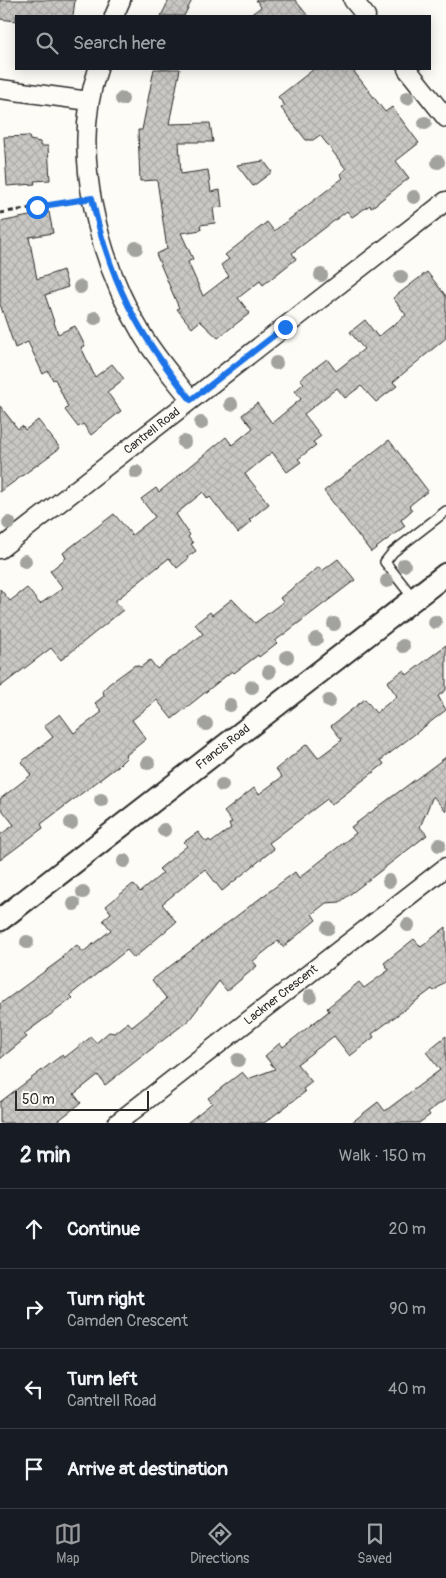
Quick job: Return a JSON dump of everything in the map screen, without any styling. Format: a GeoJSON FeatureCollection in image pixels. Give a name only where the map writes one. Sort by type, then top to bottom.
{"type":"FeatureCollection","features":[{"type":"Feature","properties":{"kind":"street"},"geometry":{"type":"LineString","coordinates":[[114,15],[121,0]]}},
{"type":"Feature","properties":{"kind":"street"},"geometry":{"type":"LineString","coordinates":[[353,0],[365,15]]}},
{"type":"Feature","properties":{"kind":"street"},"geometry":{"type":"LineString","coordinates":[[98,70],[89,101],[87,133],[92,198],[103,246],[125,302],[148,344],[191,400]]}},
{"type":"Feature","properties":{"kind":"street"},"geometry":{"type":"LineString","coordinates":[[408,70],[446,118]]}},
{"type":"Feature","properties":{"kind":"street"},"geometry":{"type":"LineString","coordinates":[[0,89],[89,101]]}},
{"type":"Feature","properties":{"kind":"street","name":"Cantrell Road"},"geometry":{"type":"LineString","coordinates":[[0,549],[446,201]]}},
{"type":"Feature","properties":{"kind":"street","name":"Francis Road"},"geometry":{"type":"LineString","coordinates":[[0,920],[446,574]]}},
{"type":"Feature","properties":{"kind":"street","name":"Lackner Crescent"},"geometry":{"type":"LineString","coordinates":[[117,1123],[446,867]]}},
{"type":"Feature","properties":{"kind":"lane"},"geometry":{"type":"LineString","coordinates":[[414,599],[385,562],[393,552],[446,511]]}},
{"type":"Feature","properties":{"kind":"path"},"geometry":{"type":"LineString","coordinates":[[0,213],[92,198]]}},
{"type":"Feature","properties":{"kind":"building"},"geometry":{"type":"Polygon","coordinates":[[[0,0],[75,0],[73,15],[15,15],[15,21],[0,19],[0,0]]]}},
{"type":"Feature","properties":{"kind":"building"},"geometry":{"type":"Polygon","coordinates":[[[169,0],[192,0],[184,15],[162,15],[169,0]]]}},
{"type":"Feature","properties":{"kind":"building"},"geometry":{"type":"Polygon","coordinates":[[[256,0],[295,0],[307,15],[250,15],[261,7],[256,0]]]}},
{"type":"Feature","properties":{"kind":"building"},"geometry":{"type":"Polygon","coordinates":[[[154,70],[180,70],[169,124],[210,123],[213,142],[179,142],[181,174],[208,170],[211,192],[220,190],[222,207],[213,208],[215,223],[200,225],[201,230],[181,233],[193,259],[188,262],[203,296],[229,276],[221,265],[229,259],[225,255],[267,222],[274,231],[343,178],[340,174],[346,169],[320,135],[313,140],[306,140],[281,108],[285,106],[278,97],[313,70],[353,70],[385,112],[392,107],[419,143],[396,161],[409,178],[371,208],[370,205],[352,217],[347,211],[292,253],[296,259],[263,285],[260,281],[238,298],[250,313],[218,338],[200,321],[192,328],[177,309],[179,308],[156,254],[167,249],[157,180],[140,181],[138,130],[142,130],[154,70]]]}},
{"type":"Feature","properties":{"kind":"building"},"geometry":{"type":"Polygon","coordinates":[[[29,136],[30,140],[40,142],[40,146],[48,146],[50,180],[34,181],[35,184],[7,186],[4,137],[29,136]]]}},
{"type":"Feature","properties":{"kind":"building"},"geometry":{"type":"Polygon","coordinates":[[[264,161],[272,172],[253,186],[237,165],[264,161]]]}},
{"type":"Feature","properties":{"kind":"building"},"geometry":{"type":"Polygon","coordinates":[[[49,212],[53,233],[29,237],[37,279],[63,270],[68,287],[45,295],[58,334],[75,326],[85,346],[81,347],[95,377],[112,364],[124,379],[107,392],[121,411],[91,435],[83,424],[78,427],[65,410],[68,407],[55,379],[53,380],[48,371],[43,374],[28,342],[15,348],[0,304],[0,222],[49,212]]]}},
{"type":"Feature","properties":{"kind":"building"},"geometry":{"type":"Polygon","coordinates":[[[427,272],[446,296],[446,338],[393,382],[397,386],[376,402],[361,386],[345,398],[337,388],[304,414],[321,436],[313,442],[316,445],[298,459],[301,462],[287,472],[272,452],[245,474],[269,504],[249,520],[251,522],[238,533],[210,497],[208,499],[203,492],[176,514],[190,535],[188,537],[196,551],[187,557],[188,559],[177,568],[169,558],[115,601],[123,610],[61,660],[51,648],[0,687],[0,589],[10,601],[27,588],[40,604],[63,588],[50,571],[66,558],[63,553],[114,514],[132,535],[155,517],[141,499],[156,488],[159,492],[226,437],[232,445],[253,428],[242,415],[257,403],[272,423],[301,399],[295,391],[304,383],[300,379],[327,359],[336,371],[364,349],[350,332],[365,320],[378,337],[406,315],[393,298],[427,272]]]}},
{"type":"Feature","properties":{"kind":"building"},"geometry":{"type":"Polygon","coordinates":[[[0,406],[18,429],[22,426],[25,430],[38,420],[60,448],[0,492],[0,406]]]}},
{"type":"Feature","properties":{"kind":"building"},"geometry":{"type":"Polygon","coordinates":[[[389,440],[428,491],[409,506],[412,510],[401,520],[405,526],[371,552],[324,491],[389,440]]]}},
{"type":"Feature","properties":{"kind":"building"},"geometry":{"type":"Polygon","coordinates":[[[338,559],[355,580],[275,641],[277,643],[259,657],[258,655],[234,673],[232,671],[172,719],[157,700],[132,720],[146,739],[125,756],[127,757],[118,766],[41,824],[43,828],[0,860],[0,835],[14,825],[0,807],[0,799],[31,775],[21,762],[53,737],[44,726],[60,714],[74,733],[102,712],[95,703],[104,696],[103,690],[109,684],[135,665],[141,667],[150,660],[157,669],[203,634],[195,624],[210,612],[212,615],[232,599],[255,623],[283,602],[280,598],[319,567],[322,571],[338,559]]]}},
{"type":"Feature","properties":{"kind":"building"},"geometry":{"type":"Polygon","coordinates":[[[446,645],[446,690],[438,696],[446,710],[381,760],[384,764],[331,805],[327,799],[269,843],[274,849],[222,891],[205,869],[162,904],[176,922],[134,958],[127,950],[70,995],[73,998],[24,1034],[27,1037],[0,1059],[0,1004],[63,958],[61,957],[77,945],[83,952],[111,930],[103,920],[111,913],[106,906],[133,884],[140,892],[163,873],[159,869],[187,846],[184,842],[198,832],[206,842],[209,840],[212,842],[231,828],[229,824],[232,822],[224,812],[254,788],[259,794],[282,777],[276,769],[307,744],[318,758],[342,740],[331,726],[365,699],[376,713],[397,696],[387,682],[404,670],[407,675],[446,645]]]}},
{"type":"Feature","properties":{"kind":"building"},"geometry":{"type":"Polygon","coordinates":[[[446,757],[446,812],[433,796],[420,827],[427,835],[340,902],[326,903],[312,914],[316,920],[283,947],[278,941],[253,961],[257,966],[227,991],[219,981],[189,1020],[105,1085],[98,1075],[74,1094],[81,1103],[55,1123],[0,1123],[0,1102],[62,1055],[64,1058],[91,1037],[96,1043],[109,1032],[114,1033],[128,1022],[132,1027],[167,999],[152,980],[295,872],[299,878],[356,833],[351,827],[446,757]]]}},
{"type":"Feature","properties":{"kind":"building"},"geometry":{"type":"Polygon","coordinates":[[[446,927],[446,981],[434,991],[432,989],[372,1034],[374,1037],[350,1056],[334,1036],[297,1064],[312,1082],[303,1089],[305,1092],[264,1123],[187,1123],[212,1103],[208,1098],[242,1072],[248,1079],[275,1069],[265,1056],[280,1043],[283,1047],[329,1011],[327,1008],[359,982],[364,988],[389,970],[384,963],[414,939],[421,947],[446,927]]]}},
{"type":"Feature","properties":{"kind":"building"},"geometry":{"type":"Polygon","coordinates":[[[446,1036],[446,1099],[428,1112],[430,1115],[419,1123],[351,1123],[378,1102],[385,1111],[440,1070],[426,1052],[446,1036]]]}},
{"type":"Feature","properties":{"kind":"route"},"geometry":{"type":"LineString","coordinates":[[37,207],[92,198],[103,246],[125,302],[148,344],[191,400],[285,327]]}}]}
